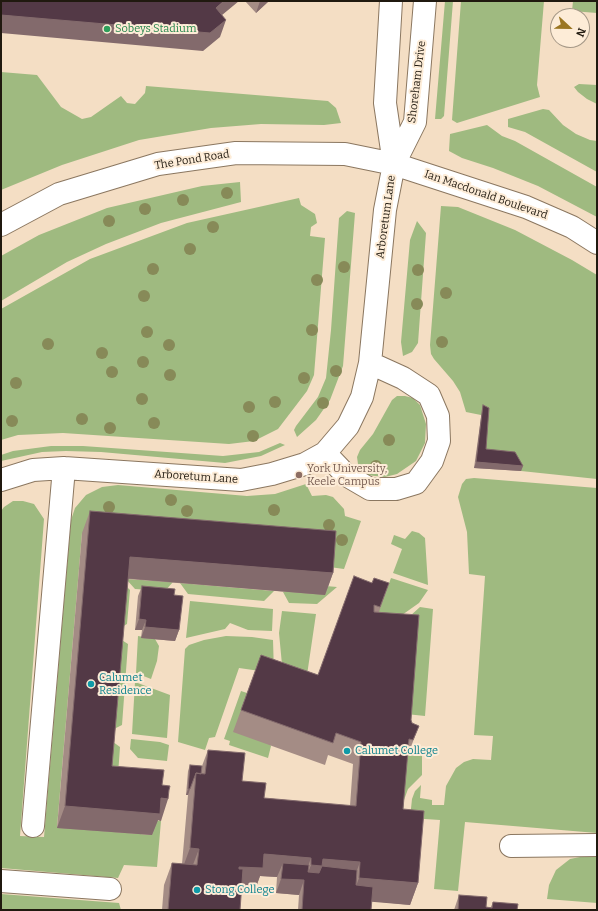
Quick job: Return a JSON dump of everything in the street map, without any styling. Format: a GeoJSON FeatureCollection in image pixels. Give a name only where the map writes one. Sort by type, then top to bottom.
{"type":"FeatureCollection","features":[{"type":"Feature","properties":{"kind":"street"},"geometry":{"type":"LineString","coordinates":[[391,1],[385,103],[394,164]]}},
{"type":"Feature","properties":{"kind":"street","name":"Shoreham Drive"},"geometry":{"type":"LineString","coordinates":[[394,164],[414,122],[425,1]]}},
{"type":"Feature","properties":{"kind":"street","name":"The Pond Road"},"geometry":{"type":"LineString","coordinates":[[1,225],[58,194],[158,164],[236,153],[345,154],[394,164]]}},
{"type":"Feature","properties":{"kind":"street","name":"Ian Macdonald Boulevard"},"geometry":{"type":"LineString","coordinates":[[394,164],[526,207],[572,227],[597,243]]}},
{"type":"Feature","properties":{"kind":"street","name":"Arboretum Lane"},"geometry":{"type":"LineString","coordinates":[[1,480],[32,470],[64,468],[241,480],[272,474],[305,464],[325,453],[348,426],[362,397],[370,363],[384,210],[394,164]]}},
{"type":"Feature","properties":{"kind":"street"},"geometry":{"type":"LineString","coordinates":[[325,453],[346,475],[370,489],[396,489],[416,483],[432,461],[439,441],[438,416],[429,395],[404,378],[370,363]]}},
{"type":"Feature","properties":{"kind":"street"},"geometry":{"type":"LineString","coordinates":[[33,826],[64,468]]}},
{"type":"Feature","properties":{"kind":"street"},"geometry":{"type":"LineString","coordinates":[[511,846],[597,845]]}},
{"type":"Feature","properties":{"kind":"street"},"geometry":{"type":"LineString","coordinates":[[1,881],[110,888]]}},
{"type":"Feature","properties":{"kind":"green space"},"geometry":{"type":"Polygon","coordinates":[[[445,1],[453,1],[444,116],[441,119],[435,119],[445,1]]]}},
{"type":"Feature","properties":{"kind":"green space"},"geometry":{"type":"Polygon","coordinates":[[[461,1],[544,1],[537,85],[540,97],[457,123],[452,120],[461,1]]]}},
{"type":"Feature","properties":{"kind":"green space"},"geometry":{"type":"Polygon","coordinates":[[[573,1],[597,1],[597,13],[590,12],[590,8],[572,8],[573,1]]]}},
{"type":"Feature","properties":{"kind":"green space"},"geometry":{"type":"Polygon","coordinates":[[[1,72],[37,75],[61,107],[82,119],[91,117],[121,96],[127,103],[135,104],[145,93],[146,86],[328,101],[336,108],[341,123],[324,125],[261,124],[211,128],[139,140],[62,165],[1,190],[1,72]]]}},
{"type":"Feature","properties":{"kind":"green space"},"geometry":{"type":"Polygon","coordinates":[[[579,84],[597,85],[597,104],[578,92],[574,87],[579,84]]]}},
{"type":"Feature","properties":{"kind":"green space"},"geometry":{"type":"Polygon","coordinates":[[[543,109],[549,110],[563,125],[576,134],[590,140],[597,141],[597,172],[525,132],[508,127],[508,119],[543,109]]]}},
{"type":"Feature","properties":{"kind":"green space"},"geometry":{"type":"Polygon","coordinates":[[[487,125],[502,136],[515,141],[597,187],[597,217],[538,186],[493,168],[462,158],[449,151],[450,134],[487,125]]]}},
{"type":"Feature","properties":{"kind":"green space"},"geometry":{"type":"Polygon","coordinates":[[[240,182],[241,202],[161,223],[106,244],[67,262],[1,301],[1,256],[39,235],[107,208],[202,186],[240,182]]]}},
{"type":"Feature","properties":{"kind":"green space"},"geometry":{"type":"Polygon","coordinates":[[[299,198],[301,205],[315,214],[317,223],[311,227],[310,236],[325,238],[314,375],[307,391],[278,429],[254,441],[229,444],[63,433],[18,435],[1,440],[1,309],[90,259],[187,223],[299,198]]]}},
{"type":"Feature","properties":{"kind":"green space"},"geometry":{"type":"Polygon","coordinates":[[[441,206],[458,207],[515,230],[597,275],[597,479],[521,471],[513,457],[484,454],[481,415],[466,412],[460,392],[431,354],[430,345],[441,206]]]}},
{"type":"Feature","properties":{"kind":"green space"},"geometry":{"type":"Polygon","coordinates":[[[347,211],[355,213],[343,366],[330,400],[316,420],[297,437],[294,430],[318,397],[326,378],[339,218],[347,211]]]}},
{"type":"Feature","properties":{"kind":"green space"},"geometry":{"type":"Polygon","coordinates":[[[417,221],[426,233],[418,343],[412,352],[403,356],[401,342],[410,240],[417,221]]]}},
{"type":"Feature","properties":{"kind":"green space"},"geometry":{"type":"Polygon","coordinates":[[[397,396],[413,398],[420,405],[426,424],[425,443],[416,461],[397,474],[385,477],[366,475],[358,464],[357,457],[360,450],[373,434],[392,400],[397,396]]]}},
{"type":"Feature","properties":{"kind":"green space"},"geometry":{"type":"Polygon","coordinates":[[[280,443],[285,445],[261,456],[225,463],[101,452],[66,451],[42,452],[1,461],[1,455],[13,451],[51,446],[83,446],[223,456],[259,452],[280,443]]]}},
{"type":"Feature","properties":{"kind":"green space"},"geometry":{"type":"Polygon","coordinates":[[[474,478],[597,488],[597,833],[465,822],[458,891],[434,889],[440,820],[410,818],[412,799],[415,791],[421,785],[420,798],[432,800],[432,805],[444,805],[446,786],[456,768],[464,762],[473,759],[491,760],[493,736],[474,735],[485,576],[469,574],[467,532],[458,497],[462,484],[466,479],[474,478]]]}},
{"type":"Feature","properties":{"kind":"green space"},"geometry":{"type":"Polygon","coordinates":[[[306,484],[312,496],[326,495],[333,497],[344,509],[345,516],[361,521],[344,569],[82,533],[57,827],[152,835],[153,820],[161,821],[157,867],[124,865],[118,878],[1,868],[1,511],[4,507],[13,501],[23,501],[34,504],[44,519],[20,836],[44,837],[71,520],[75,508],[86,495],[102,487],[118,485],[247,496],[275,494],[306,484]]]}},
{"type":"Feature","properties":{"kind":"green space"},"geometry":{"type":"Polygon","coordinates":[[[412,531],[419,533],[425,538],[428,585],[393,573],[402,549],[391,544],[394,535],[405,539],[412,531]]]}},
{"type":"Feature","properties":{"kind":"green space"},"geometry":{"type":"Polygon","coordinates":[[[391,578],[428,590],[419,603],[402,615],[372,629],[391,578]]]}},
{"type":"Feature","properties":{"kind":"green space"},"geometry":{"type":"Polygon","coordinates":[[[126,579],[173,582],[165,591],[135,589],[126,579]]]}},
{"type":"Feature","properties":{"kind":"green space"},"geometry":{"type":"Polygon","coordinates":[[[122,582],[130,590],[127,624],[118,629],[122,582]]]}},
{"type":"Feature","properties":{"kind":"green space"},"geometry":{"type":"Polygon","coordinates":[[[180,583],[274,591],[264,601],[188,594],[180,583]]]}},
{"type":"Feature","properties":{"kind":"green space"},"geometry":{"type":"Polygon","coordinates":[[[326,586],[337,587],[317,604],[289,603],[283,592],[326,586]]]}},
{"type":"Feature","properties":{"kind":"green space"},"geometry":{"type":"Polygon","coordinates":[[[190,601],[273,609],[272,631],[248,630],[230,623],[225,629],[186,638],[190,601]]]}},
{"type":"Feature","properties":{"kind":"green space"},"geometry":{"type":"Polygon","coordinates":[[[420,607],[433,609],[425,716],[406,714],[410,616],[420,607]]]}},
{"type":"Feature","properties":{"kind":"green space"},"geometry":{"type":"Polygon","coordinates":[[[282,611],[316,614],[307,675],[283,675],[279,633],[282,611]]]}},
{"type":"Feature","properties":{"kind":"green space"},"geometry":{"type":"Polygon","coordinates":[[[138,636],[155,639],[159,646],[157,661],[151,679],[136,673],[138,636]]]}},
{"type":"Feature","properties":{"kind":"green space"},"geometry":{"type":"Polygon","coordinates":[[[226,636],[252,637],[273,640],[274,673],[239,668],[215,737],[209,738],[205,750],[178,742],[185,649],[189,645],[204,640],[226,636]]]}},
{"type":"Feature","properties":{"kind":"green space"},"geometry":{"type":"Polygon","coordinates":[[[117,637],[128,644],[122,725],[110,731],[117,637]]]}},
{"type":"Feature","properties":{"kind":"green space"},"geometry":{"type":"Polygon","coordinates":[[[135,682],[170,695],[167,738],[132,734],[135,682]]]}},
{"type":"Feature","properties":{"kind":"green space"},"geometry":{"type":"Polygon","coordinates":[[[241,691],[247,693],[271,746],[268,758],[229,745],[230,741],[224,739],[241,691]]]}},
{"type":"Feature","properties":{"kind":"green space"},"geometry":{"type":"Polygon","coordinates":[[[109,739],[120,747],[118,775],[105,784],[109,739]]]}},
{"type":"Feature","properties":{"kind":"green space"},"geometry":{"type":"Polygon","coordinates":[[[131,739],[160,742],[169,745],[167,761],[138,758],[130,749],[131,739]]]}},
{"type":"Feature","properties":{"kind":"green space"},"geometry":{"type":"Polygon","coordinates":[[[411,748],[422,752],[422,775],[408,789],[404,800],[402,822],[395,831],[405,762],[411,748]]]}},
{"type":"Feature","properties":{"kind":"green space"},"geometry":{"type":"Polygon","coordinates":[[[585,856],[597,857],[597,903],[547,899],[549,885],[556,870],[570,859],[585,856]]]}},
{"type":"Feature","properties":{"kind":"green space"},"geometry":{"type":"Polygon","coordinates":[[[1,894],[119,903],[121,910],[1,910],[1,894]]]}},
{"type":"Feature","properties":{"kind":"building"},"geometry":{"type":"Polygon","coordinates":[[[1,1],[224,1],[216,8],[226,20],[210,33],[1,15],[1,1]]]}},
{"type":"Feature","properties":{"kind":"building"},"geometry":{"type":"Polygon","coordinates":[[[483,405],[489,408],[486,449],[515,452],[523,466],[476,462],[483,405]]]}},
{"type":"Feature","properties":{"kind":"building","name":"Calumet Residence"},"geometry":{"type":"Polygon","coordinates":[[[90,511],[336,531],[333,573],[130,557],[112,766],[164,770],[162,785],[170,786],[168,799],[161,798],[160,814],[65,806],[90,511]]]}},
{"type":"Feature","properties":{"kind":"building","name":"Calumet College"},"geometry":{"type":"Polygon","coordinates":[[[354,576],[372,583],[374,578],[389,583],[380,607],[374,605],[374,612],[419,615],[411,720],[412,723],[419,726],[413,740],[409,739],[403,809],[424,811],[418,883],[359,878],[360,862],[323,859],[322,866],[311,865],[311,858],[264,854],[263,868],[239,867],[239,869],[243,869],[240,910],[168,910],[172,863],[197,865],[199,849],[190,848],[196,773],[205,774],[208,750],[245,753],[242,781],[266,783],[264,798],[356,806],[361,742],[336,733],[333,743],[241,710],[261,655],[318,675],[354,576]]]}},
{"type":"Feature","properties":{"kind":"building"},"geometry":{"type":"Polygon","coordinates":[[[142,586],[175,589],[174,595],[183,596],[179,630],[145,627],[146,620],[139,619],[142,586]]]}},
{"type":"Feature","properties":{"kind":"building"},"geometry":{"type":"Polygon","coordinates":[[[190,765],[202,766],[201,774],[196,773],[190,789],[188,789],[190,765]]]}},
{"type":"Feature","properties":{"kind":"building"},"geometry":{"type":"Polygon","coordinates":[[[283,863],[309,865],[308,872],[319,873],[322,866],[357,870],[356,885],[373,887],[371,910],[302,910],[304,880],[281,879],[283,863]]]}},
{"type":"Feature","properties":{"kind":"building"},"geometry":{"type":"Polygon","coordinates":[[[459,895],[487,897],[486,907],[492,908],[493,902],[518,904],[517,910],[458,910],[459,895]]]}},
{"type":"Feature","properties":{"kind":"place","name":"Sobeys Stadium"},"geometry":{"type":"Point","coordinates":[107,29]}},
{"type":"Feature","properties":{"kind":"place","name":"York University, Keele Campus"},"geometry":{"type":"Point","coordinates":[299,475]}},
{"type":"Feature","properties":{"kind":"place","name":"Calumet Residence"},"geometry":{"type":"Point","coordinates":[91,684]}},
{"type":"Feature","properties":{"kind":"place","name":"Calumet College"},"geometry":{"type":"Point","coordinates":[347,751]}},
{"type":"Feature","properties":{"kind":"place","name":"Stong College"},"geometry":{"type":"Point","coordinates":[197,890]}}]}
